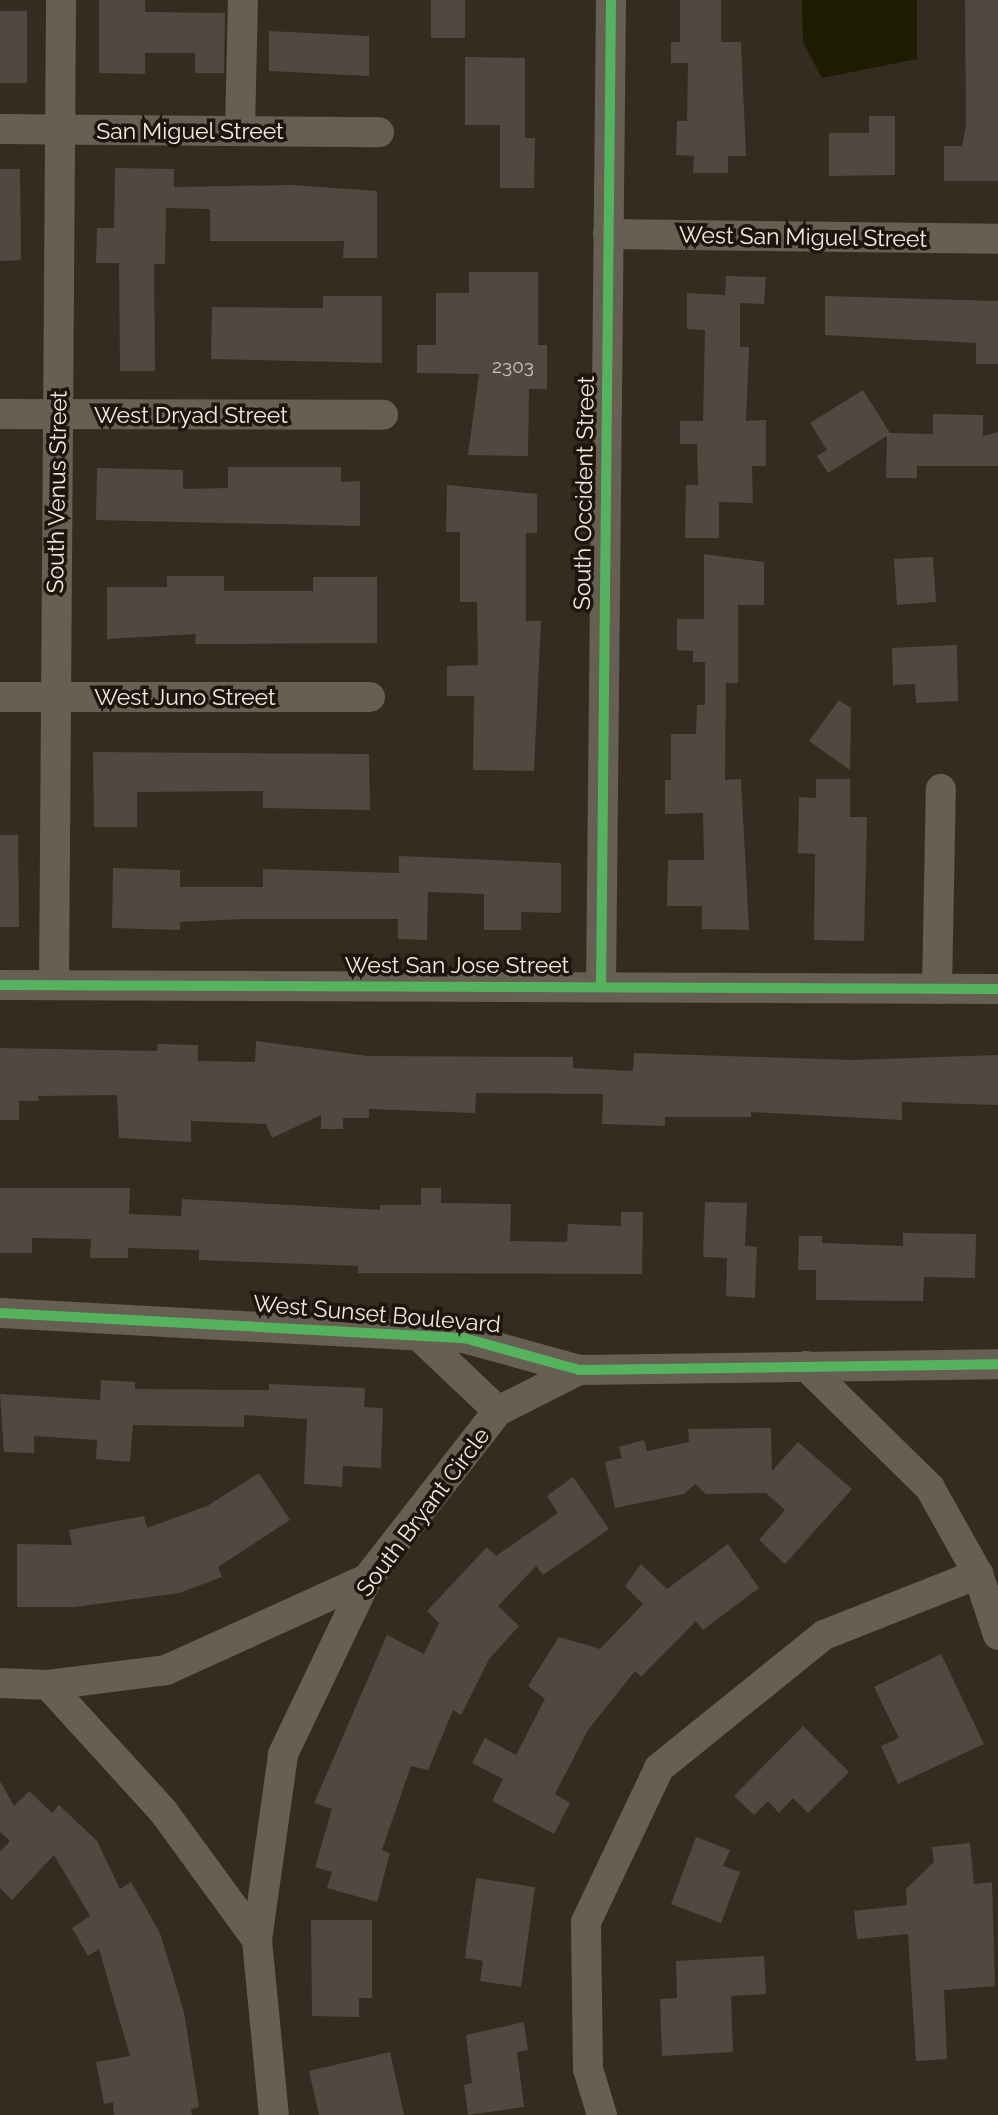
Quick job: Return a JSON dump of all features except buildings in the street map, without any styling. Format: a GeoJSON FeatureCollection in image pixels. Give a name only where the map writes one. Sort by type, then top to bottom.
{"type":"FeatureCollection","features":[{"type":"Feature","properties":{"kind":"street","name":"South Venus Street"},"geometry":{"type":"LineString","coordinates":[[54,985],[61,0]]}},
{"type":"Feature","properties":{"kind":"street"},"geometry":{"type":"LineString","coordinates":[[240,131],[243,0]]}},
{"type":"Feature","properties":{"kind":"street","name":"South Occident Street"},"geometry":{"type":"LineString","coordinates":[[601,987],[611,0]]}},
{"type":"Feature","properties":{"kind":"street","name":"San Miguel Street"},"geometry":{"type":"LineString","coordinates":[[0,130],[379,132]]}},
{"type":"Feature","properties":{"kind":"street","name":"West San Miguel Street"},"geometry":{"type":"LineString","coordinates":[[608,234],[998,239]]}},
{"type":"Feature","properties":{"kind":"street","name":"West Dryad Street"},"geometry":{"type":"LineString","coordinates":[[0,414],[383,415]]}},
{"type":"Feature","properties":{"kind":"street","name":"West Juno Street"},"geometry":{"type":"LineString","coordinates":[[0,697],[370,697]]}},
{"type":"Feature","properties":{"kind":"street"},"geometry":{"type":"LineString","coordinates":[[937,989],[941,789]]}},
{"type":"Feature","properties":{"kind":"street","name":"West San Jose Street"},"geometry":{"type":"LineString","coordinates":[[0,985],[998,989]]}},
{"type":"Feature","properties":{"kind":"street","name":"West Sunset Boulevard"},"geometry":{"type":"LineString","coordinates":[[0,1313],[417,1334],[516,1348],[579,1370],[998,1364]]}},
{"type":"Feature","properties":{"kind":"street"},"geometry":{"type":"LineString","coordinates":[[417,1334],[498,1411]]}},
{"type":"Feature","properties":{"kind":"street"},"geometry":{"type":"LineString","coordinates":[[806,1366],[930,1488],[978,1574],[998,1636]]}},
{"type":"Feature","properties":{"kind":"street","name":"South Bryant Circle"},"geometry":{"type":"LineString","coordinates":[[275,2115],[257,1940],[283,1754],[367,1579],[498,1411],[579,1370]]}},
{"type":"Feature","properties":{"kind":"street"},"geometry":{"type":"LineString","coordinates":[[603,2115],[588,2069],[586,1922],[659,1768],[824,1635],[978,1574]]}},
{"type":"Feature","properties":{"kind":"street"},"geometry":{"type":"LineString","coordinates":[[0,1684],[48,1685],[166,1670],[367,1579]]}},
{"type":"Feature","properties":{"kind":"street"},"geometry":{"type":"LineString","coordinates":[[48,1685],[163,1811],[257,1940]]}},
{"type":"Feature","properties":{"kind":"shaded area"},"geometry":{"type":"Polygon","coordinates":[[[802,0],[917,0],[917,59],[822,78],[803,42],[802,0]]]}},
{"type":"Feature","properties":{"kind":"cycle path"},"geometry":{"type":"LineString","coordinates":[[601,987],[611,0]]}},
{"type":"Feature","properties":{"kind":"cycle path"},"geometry":{"type":"LineString","coordinates":[[0,985],[998,989]]}},
{"type":"Feature","properties":{"kind":"cycle path"},"geometry":{"type":"LineString","coordinates":[[0,1313],[464,1338],[579,1370],[998,1364]]}}]}
